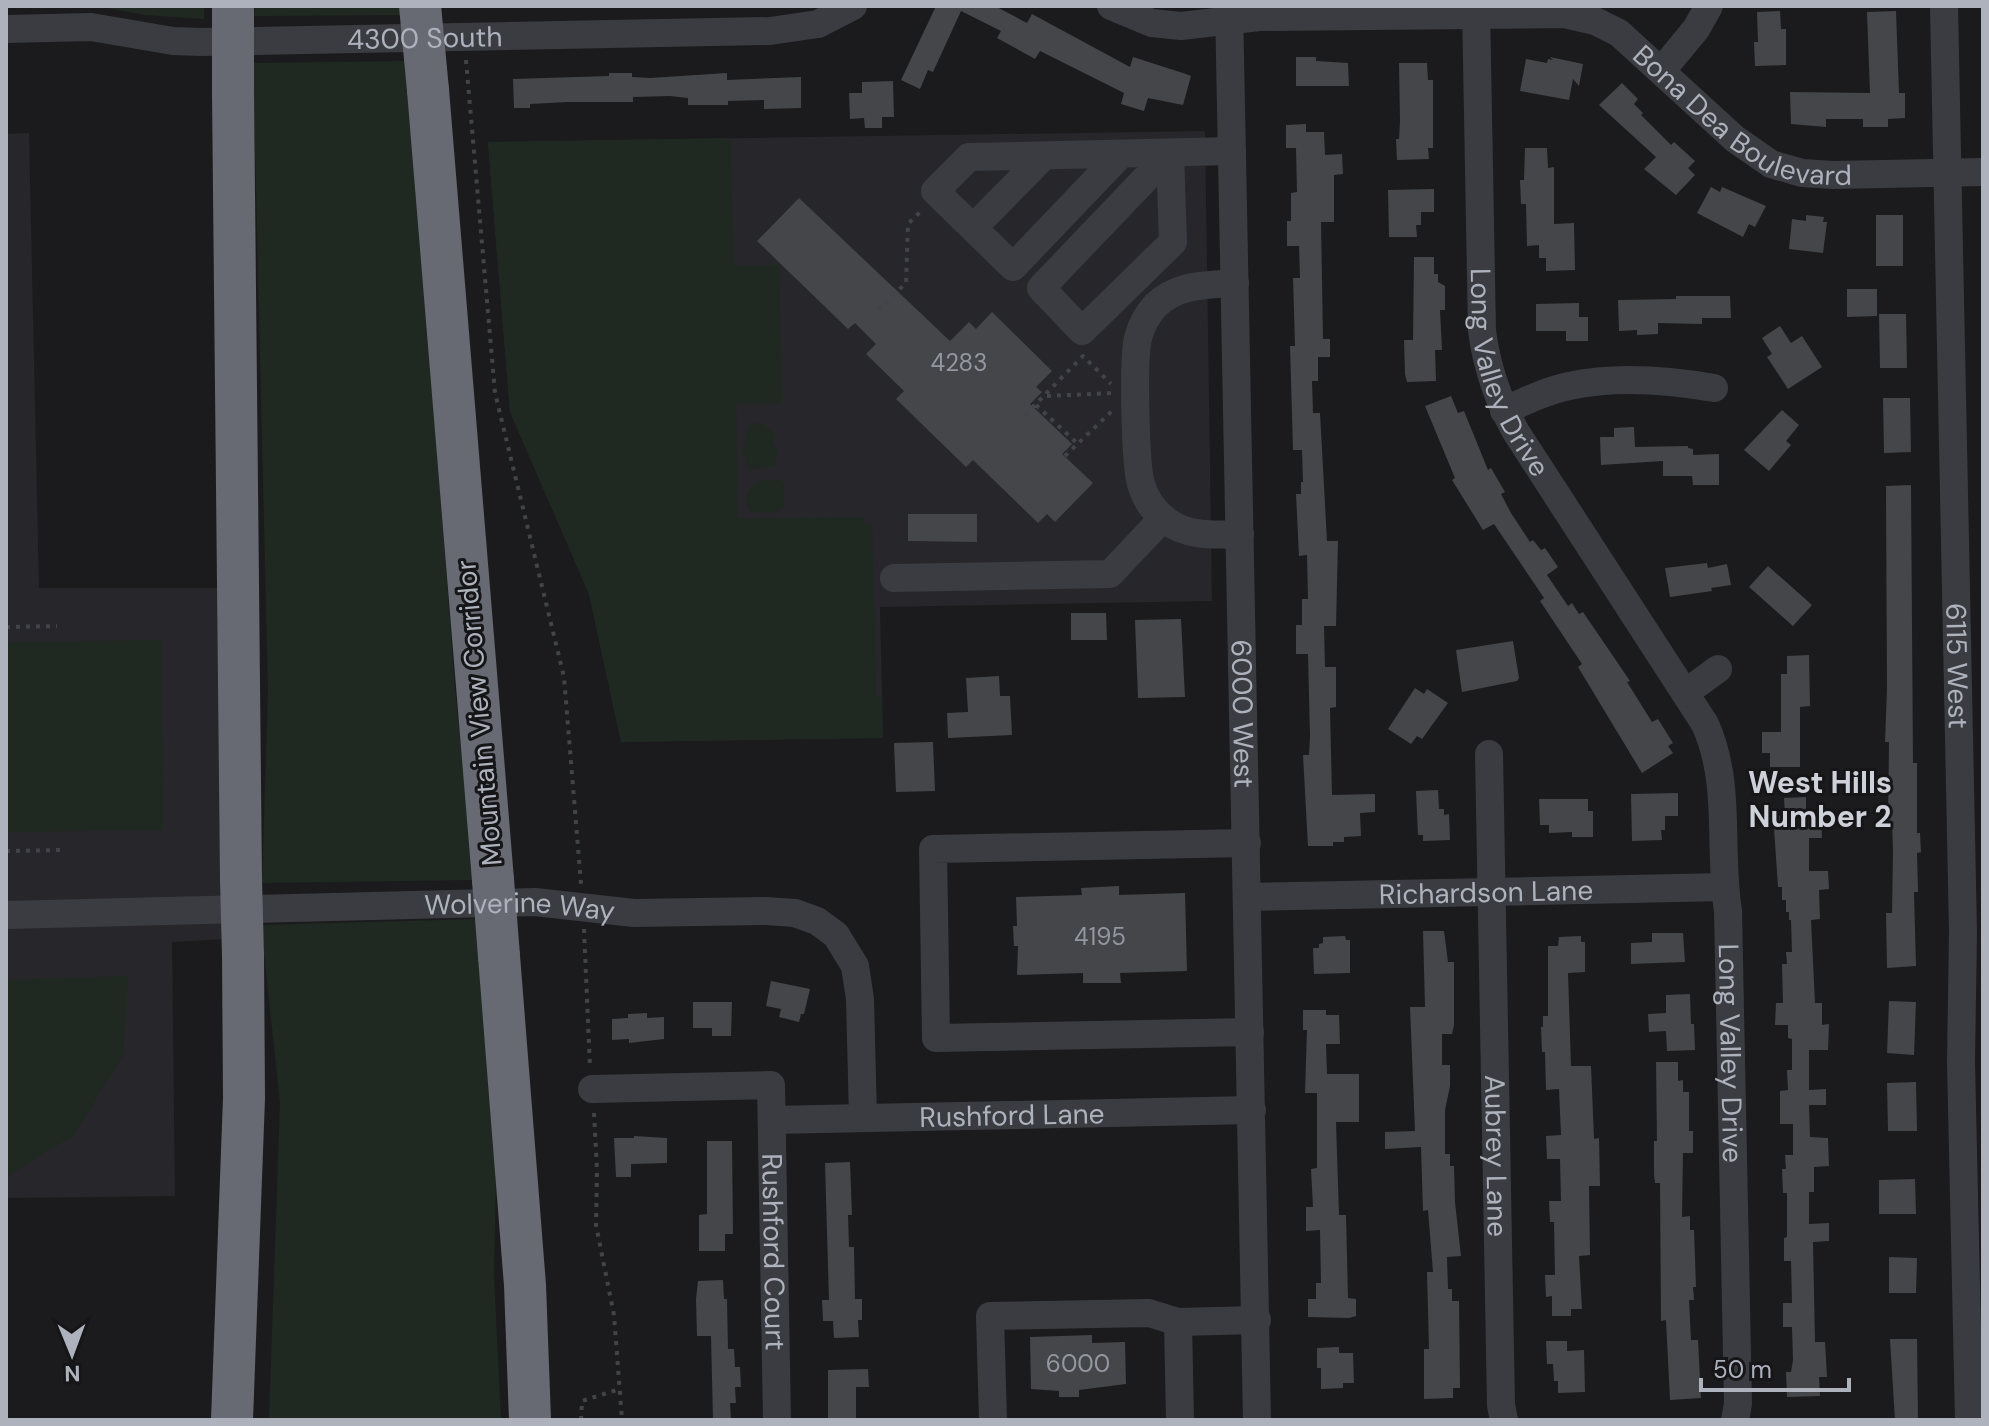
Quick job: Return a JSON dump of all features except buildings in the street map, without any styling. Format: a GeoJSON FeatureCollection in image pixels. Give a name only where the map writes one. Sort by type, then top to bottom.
{"type":"FeatureCollection","features":[{"type":"Feature","properties":{"kind":"highway"},"geometry":{"type":"LineString","coordinates":[[232,1420],[244,1098],[233,6]]}},
{"type":"Feature","properties":{"kind":"highway","name":"Mountain View Corridor"},"geometry":{"type":"LineString","coordinates":[[420,6],[525,1285],[530,1420]]}},
{"type":"Feature","properties":{"kind":"street","name":"Bona Dea Boulevard"},"geometry":{"type":"LineString","coordinates":[[1111,6],[1138,19],[1165,25],[1230,14],[1259,17],[1476,10],[1550,13],[1595,21],[1619,33],[1735,139],[1771,164],[1802,173],[1833,175],[1983,172]]}},
{"type":"Feature","properties":{"kind":"street"},"geometry":{"type":"LineString","coordinates":[[1662,70],[1696,29],[1709,6]]}},
{"type":"Feature","properties":{"kind":"street","name":"6115 West"},"geometry":{"type":"LineString","coordinates":[[1944,6],[1971,718],[1973,932],[1961,1062],[1973,1144],[1969,1420]]}},
{"type":"Feature","properties":{"kind":"street","name":"4300 South"},"geometry":{"type":"LineString","coordinates":[[6,29],[91,27],[173,41],[218,42],[770,31],[818,24],[847,9]]}},
{"type":"Feature","properties":{"kind":"street","name":"Long Valley Drive"},"geometry":{"type":"LineString","coordinates":[[1476,10],[1482,331],[1491,378],[1504,411],[1705,724],[1718,759],[1724,887],[1728,911],[1738,1372],[1738,1411],[1735,1420]]}},
{"type":"Feature","properties":{"kind":"street","name":"6000 West"},"geometry":{"type":"LineString","coordinates":[[1230,14],[1257,1420]]}},
{"type":"Feature","properties":{"kind":"street"},"geometry":{"type":"LineString","coordinates":[[1121,154],[1013,267],[935,191],[969,157],[1232,151]]}},
{"type":"Feature","properties":{"kind":"street"},"geometry":{"type":"LineString","coordinates":[[1170,153],[1173,242],[1082,331],[1041,288],[1170,153]]}},
{"type":"Feature","properties":{"kind":"street"},"geometry":{"type":"LineString","coordinates":[[973,228],[1044,156]]}},
{"type":"Feature","properties":{"kind":"street"},"geometry":{"type":"LineString","coordinates":[[1235,283],[1178,290],[1155,307],[1141,328],[1136,352],[1138,473],[1147,498],[1163,518],[1197,534],[1240,534]]}},
{"type":"Feature","properties":{"kind":"street"},"geometry":{"type":"LineString","coordinates":[[1504,411],[1550,391],[1583,384],[1671,382],[1714,388]]}},
{"type":"Feature","properties":{"kind":"street"},"geometry":{"type":"LineString","coordinates":[[894,578],[1110,574],[1163,518]]}},
{"type":"Feature","properties":{"kind":"street"},"geometry":{"type":"LineString","coordinates":[[1685,693],[1718,669]]}},
{"type":"Feature","properties":{"kind":"street","name":"Aubrey Lane"},"geometry":{"type":"LineString","coordinates":[[1489,754],[1501,1405],[1504,1420]]}},
{"type":"Feature","properties":{"kind":"street"},"geometry":{"type":"LineString","coordinates":[[1247,843],[933,849],[936,1038],[1250,1032]]}},
{"type":"Feature","properties":{"kind":"street","name":"Richardson Lane"},"geometry":{"type":"LineString","coordinates":[[1248,897],[1724,887]]}},
{"type":"Feature","properties":{"kind":"street","name":"Wolverine Way"},"geometry":{"type":"LineString","coordinates":[[6,915],[535,902],[634,913],[795,913],[817,921],[836,935],[855,966],[860,987],[863,1118]]}},
{"type":"Feature","properties":{"kind":"street","name":"Rushford Court"},"geometry":{"type":"LineString","coordinates":[[592,1089],[771,1085],[777,1420]]}},
{"type":"Feature","properties":{"kind":"street","name":"Rushford Lane"},"geometry":{"type":"LineString","coordinates":[[772,1120],[1252,1110]]}},
{"type":"Feature","properties":{"kind":"street"},"geometry":{"type":"LineString","coordinates":[[993,1420],[990,1316],[1149,1313],[1178,1322],[1257,1320]]}},
{"type":"Feature","properties":{"kind":"street"},"geometry":{"type":"LineString","coordinates":[[1178,1322],[1180,1420]]}},
{"type":"Feature","properties":{"kind":"path"},"geometry":{"type":"LineString","coordinates":[[466,52],[495,393],[564,677],[581,891]]}},
{"type":"Feature","properties":{"kind":"path"},"geometry":{"type":"LineString","coordinates":[[878,310],[906,283],[908,224],[928,205]]}},
{"type":"Feature","properties":{"kind":"path"},"geometry":{"type":"LineString","coordinates":[[1025,415],[1083,356],[1120,393],[1045,396]]}},
{"type":"Feature","properties":{"kind":"path"},"geometry":{"type":"LineString","coordinates":[[1065,456],[1120,402]]}},
{"type":"Feature","properties":{"kind":"path"},"geometry":{"type":"LineString","coordinates":[[1036,405],[1078,444]]}},
{"type":"Feature","properties":{"kind":"path"},"geometry":{"type":"LineString","coordinates":[[6,627],[57,626]]}},
{"type":"Feature","properties":{"kind":"path"},"geometry":{"type":"LineString","coordinates":[[6,851],[61,850]]}},
{"type":"Feature","properties":{"kind":"path"},"geometry":{"type":"LineString","coordinates":[[583,921],[590,1051]]}},
{"type":"Feature","properties":{"kind":"path"},"geometry":{"type":"LineString","coordinates":[[595,1129],[596,1225],[614,1315],[622,1420]]}},
{"type":"Feature","properties":{"kind":"path"},"geometry":{"type":"LineString","coordinates":[[581,1420],[582,1401],[620,1389]]}},
{"type":"Feature","properties":{"kind":"shaded area"},"geometry":{"type":"Polygon","coordinates":[[[26,6],[204,6],[204,19],[145,15],[101,7],[26,6]]]}},
{"type":"Feature","properties":{"kind":"shaded area"},"geometry":{"type":"Polygon","coordinates":[[[255,6],[402,6],[402,15],[254,16],[255,6]]]}},
{"type":"Feature","properties":{"kind":"shaded area"},"geometry":{"type":"Polygon","coordinates":[[[408,61],[455,689],[476,880],[262,883],[268,691],[253,63],[408,61]]]}},
{"type":"Feature","properties":{"kind":"shaded area"},"geometry":{"type":"Polygon","coordinates":[[[1205,131],[1212,601],[880,607],[883,738],[621,742],[589,594],[510,412],[488,142],[1205,131]]]}},
{"type":"Feature","properties":{"kind":"shaded area"},"geometry":{"type":"Polygon","coordinates":[[[29,133],[39,588],[220,588],[227,939],[172,942],[175,1196],[6,1198],[6,134],[29,133]]]}},
{"type":"Feature","properties":{"kind":"shaded area"},"geometry":{"type":"Polygon","coordinates":[[[730,138],[734,266],[779,265],[782,403],[736,404],[738,519],[865,517],[865,523],[872,523],[876,697],[882,698],[882,738],[621,742],[589,594],[510,412],[488,142],[730,138]]]}},
{"type":"Feature","properties":{"kind":"shaded area"},"geometry":{"type":"Polygon","coordinates":[[[754,423],[766,426],[775,436],[772,444],[778,449],[774,466],[751,470],[747,467],[742,450],[746,431],[754,423]]]}},
{"type":"Feature","properties":{"kind":"shaded area"},"geometry":{"type":"Polygon","coordinates":[[[780,479],[784,485],[784,507],[774,513],[751,512],[746,505],[747,492],[758,481],[780,479]]]}},
{"type":"Feature","properties":{"kind":"shaded area"},"geometry":{"type":"Polygon","coordinates":[[[161,640],[163,830],[6,832],[6,642],[161,640]]]}},
{"type":"Feature","properties":{"kind":"shaded area"},"geometry":{"type":"Polygon","coordinates":[[[480,919],[497,1126],[494,1275],[501,1420],[269,1420],[280,1103],[261,925],[480,919]]]}},
{"type":"Feature","properties":{"kind":"shaded area"},"geometry":{"type":"Polygon","coordinates":[[[128,976],[123,1055],[74,1135],[6,1177],[6,980],[128,976]]]}},
{"type":"Feature","properties":{"kind":"district","name":"West Hills Number 2"},"geometry":{"type":"Point","coordinates":[1820,799]}}]}
